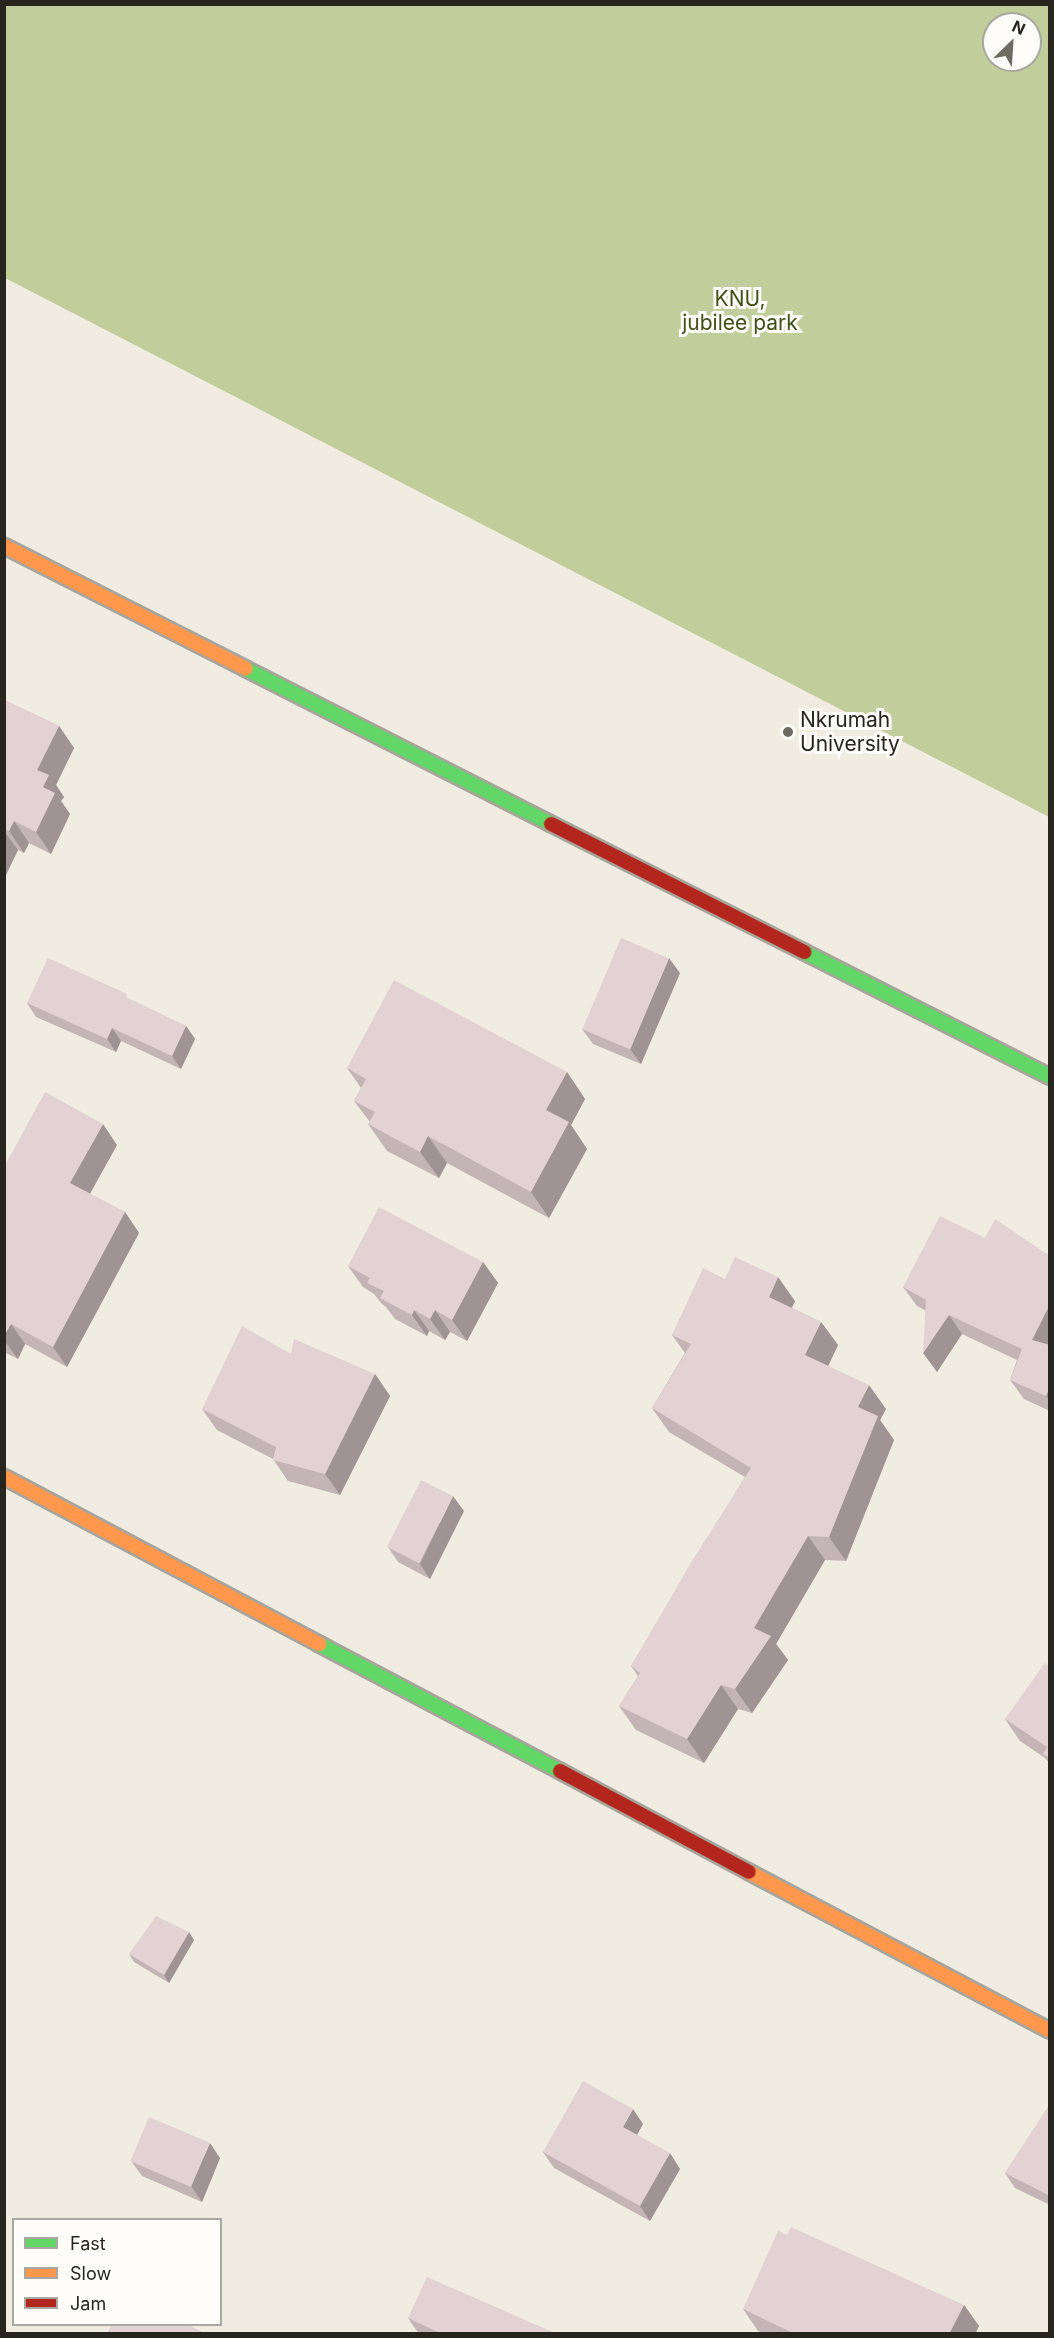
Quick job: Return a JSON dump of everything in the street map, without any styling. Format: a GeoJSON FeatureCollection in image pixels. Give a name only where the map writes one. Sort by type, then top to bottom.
{"type":"FeatureCollection","features":[{"type":"Feature","properties":{"kind":"street"},"geometry":{"type":"LineString","coordinates":[[4,546],[1050,1077]]}},
{"type":"Feature","properties":{"kind":"street"},"geometry":{"type":"LineString","coordinates":[[4,1477],[1050,2031]]}},
{"type":"Feature","properties":{"kind":"green space","name":"KNU, jubilee park"},"geometry":{"type":"Polygon","coordinates":[[[4,5],[1049,5],[1049,817],[5,278],[4,5]]]}},
{"type":"Feature","properties":{"kind":"building"},"geometry":{"type":"Polygon","coordinates":[[[4,700],[59,726],[37,770],[49,775],[43,787],[55,793],[36,832],[14,821],[9,831],[4,829],[4,700]]]}},
{"type":"Feature","properties":{"kind":"building"},"geometry":{"type":"Polygon","coordinates":[[[621,938],[669,958],[630,1049],[582,1029],[621,938]]]}},
{"type":"Feature","properties":{"kind":"building"},"geometry":{"type":"Polygon","coordinates":[[[48,958],[127,994],[126,997],[186,1026],[172,1056],[112,1028],[107,1039],[27,1003],[48,958]]]}},
{"type":"Feature","properties":{"kind":"building"},"geometry":{"type":"Polygon","coordinates":[[[394,980],[567,1072],[546,1110],[569,1122],[531,1192],[428,1136],[420,1152],[368,1124],[375,1112],[354,1101],[366,1079],[347,1068],[394,980]]]}},
{"type":"Feature","properties":{"kind":"building"},"geometry":{"type":"Polygon","coordinates":[[[45,1092],[103,1124],[70,1183],[125,1212],[53,1347],[11,1324],[4,1336],[4,1167],[45,1092]]]}},
{"type":"Feature","properties":{"kind":"building"},"geometry":{"type":"Polygon","coordinates":[[[379,1207],[483,1262],[452,1320],[435,1310],[430,1319],[414,1310],[412,1315],[380,1298],[384,1291],[367,1283],[370,1278],[348,1266],[379,1207]]]}},
{"type":"Feature","properties":{"kind":"building"},"geometry":{"type":"Polygon","coordinates":[[[940,1216],[985,1238],[995,1219],[1050,1256],[1050,1304],[1032,1340],[1050,1345],[1050,1387],[1046,1396],[1010,1380],[1022,1349],[949,1315],[923,1353],[926,1300],[903,1287],[940,1216]]]}},
{"type":"Feature","properties":{"kind":"building"},"geometry":{"type":"Polygon","coordinates":[[[735,1257],[778,1277],[769,1297],[821,1322],[805,1355],[869,1385],[858,1407],[878,1416],[829,1537],[808,1536],[754,1628],[771,1636],[735,1689],[721,1685],[687,1739],[619,1706],[640,1673],[631,1666],[692,1561],[751,1468],[652,1408],[691,1344],[672,1335],[703,1268],[725,1279],[735,1257]]]}},
{"type":"Feature","properties":{"kind":"building"},"geometry":{"type":"Polygon","coordinates":[[[242,1326],[291,1354],[294,1339],[375,1374],[325,1474],[273,1460],[276,1447],[202,1409],[242,1326]]]}},
{"type":"Feature","properties":{"kind":"building"},"geometry":{"type":"Polygon","coordinates":[[[421,1480],[453,1496],[419,1563],[387,1547],[421,1480]]]}},
{"type":"Feature","properties":{"kind":"building"},"geometry":{"type":"Polygon","coordinates":[[[1045,1663],[1050,1668],[1050,1758],[1043,1754],[1047,1747],[1005,1719],[1045,1663]]]}},
{"type":"Feature","properties":{"kind":"building"},"geometry":{"type":"Polygon","coordinates":[[[156,1916],[189,1932],[164,1975],[129,1954],[156,1916]]]}},
{"type":"Feature","properties":{"kind":"building"},"geometry":{"type":"Polygon","coordinates":[[[583,2081],[633,2109],[623,2127],[670,2153],[640,2206],[543,2152],[583,2081]]]}},
{"type":"Feature","properties":{"kind":"building"},"geometry":{"type":"Polygon","coordinates":[[[1050,2105],[1050,2196],[1005,2173],[1050,2105]]]}},
{"type":"Feature","properties":{"kind":"building"},"geometry":{"type":"Polygon","coordinates":[[[149,2117],[210,2143],[191,2187],[130,2161],[149,2117]]]}},
{"type":"Feature","properties":{"kind":"building"},"geometry":{"type":"Polygon","coordinates":[[[791,2227],[964,2305],[949,2334],[795,2334],[743,2309],[778,2231],[787,2235],[791,2227]]]}},
{"type":"Feature","properties":{"kind":"building"},"geometry":{"type":"Polygon","coordinates":[[[427,2277],[555,2334],[442,2334],[408,2318],[427,2277]]]}},
{"type":"Feature","properties":{"kind":"building"},"geometry":{"type":"Polygon","coordinates":[[[111,2326],[191,2326],[206,2334],[107,2334],[111,2326]]]}},
{"type":"Feature","properties":{"kind":"traffic: fast"},"geometry":{"type":"LineString","coordinates":[[246,669],[551,824]]}},
{"type":"Feature","properties":{"kind":"traffic: fast"},"geometry":{"type":"LineString","coordinates":[[804,952],[1050,1077]]}},
{"type":"Feature","properties":{"kind":"traffic: fast"},"geometry":{"type":"LineString","coordinates":[[319,1644],[560,1771]]}},
{"type":"Feature","properties":{"kind":"traffic: slow"},"geometry":{"type":"LineString","coordinates":[[4,546],[246,669]]}},
{"type":"Feature","properties":{"kind":"traffic: slow"},"geometry":{"type":"LineString","coordinates":[[4,1477],[319,1644]]}},
{"type":"Feature","properties":{"kind":"traffic: slow"},"geometry":{"type":"LineString","coordinates":[[749,1872],[1050,2031]]}},
{"type":"Feature","properties":{"kind":"traffic: jam"},"geometry":{"type":"LineString","coordinates":[[551,824],[804,952]]}},
{"type":"Feature","properties":{"kind":"traffic: jam"},"geometry":{"type":"LineString","coordinates":[[560,1771],[749,1872]]}},
{"type":"Feature","properties":{"kind":"place","name":"Nkrumah University"},"geometry":{"type":"Point","coordinates":[788,732]}}]}
